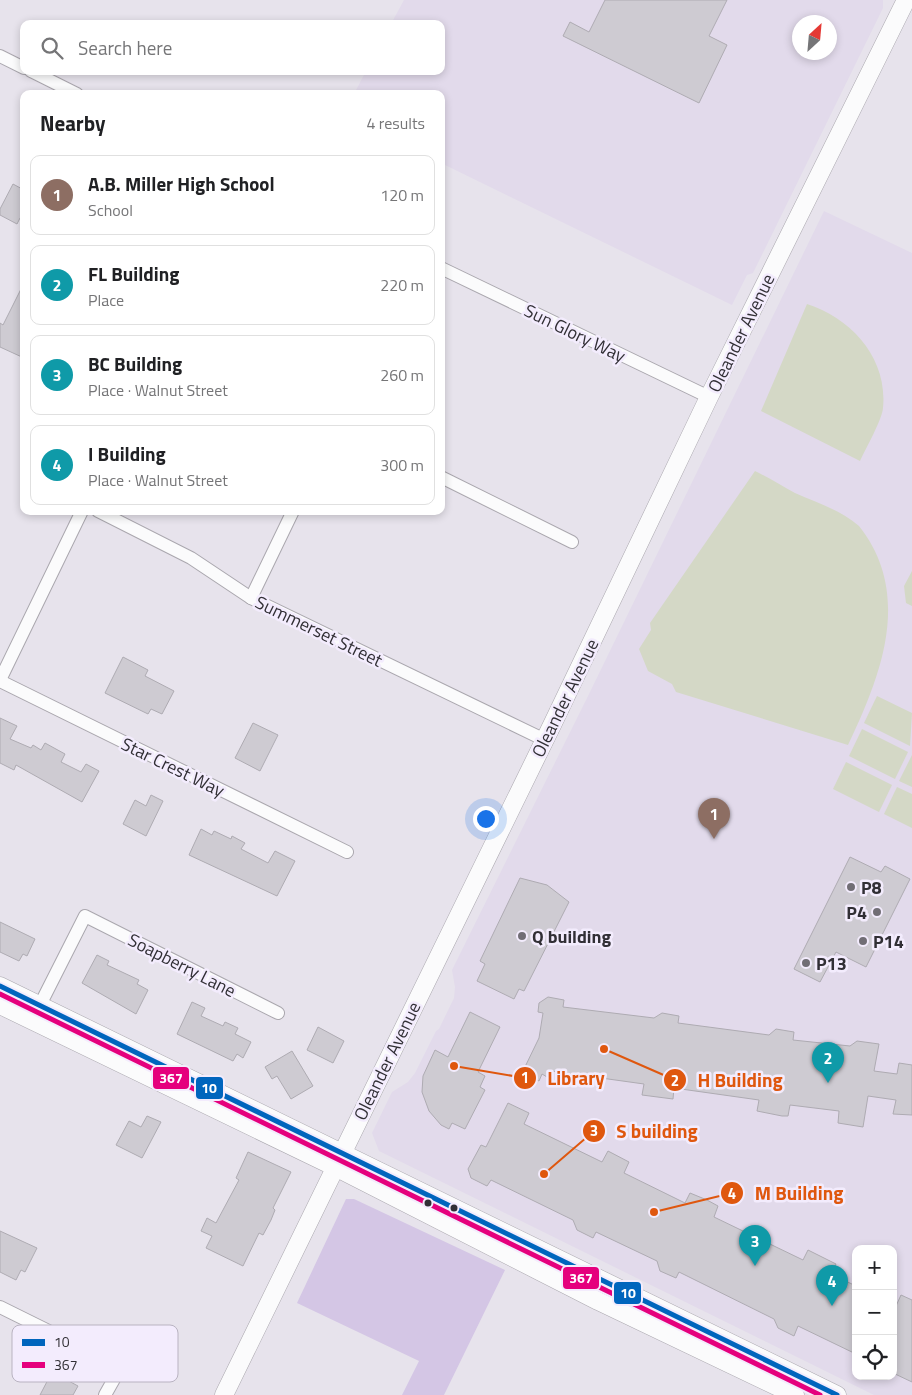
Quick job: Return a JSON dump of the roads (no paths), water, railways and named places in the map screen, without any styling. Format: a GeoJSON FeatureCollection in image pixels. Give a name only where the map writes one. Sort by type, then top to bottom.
{"type":"FeatureCollection","features":[{"type":"Feature","properties":{"kind":"street","name":"Oleander Avenue"},"geometry":{"type":"LineString","coordinates":[[224,1395],[545,740],[709,397],[906,0]]}},
{"type":"Feature","properties":{"kind":"street"},"geometry":{"type":"LineString","coordinates":[[0,56],[20,66]]}},
{"type":"Feature","properties":{"kind":"street"},"geometry":{"type":"LineString","coordinates":[[39,75],[69,90]]}},
{"type":"Feature","properties":{"kind":"street","name":"Sun Glory Way"},"geometry":{"type":"LineString","coordinates":[[445,270],[709,397]]}},
{"type":"Feature","properties":{"kind":"street"},"geometry":{"type":"LineString","coordinates":[[445,479],[572,542]]}},
{"type":"Feature","properties":{"kind":"street"},"geometry":{"type":"LineString","coordinates":[[0,680],[80,515]]}},
{"type":"Feature","properties":{"kind":"street","name":"Summerset Street"},"geometry":{"type":"LineString","coordinates":[[106,515],[190,558],[251,598],[545,740]]}},
{"type":"Feature","properties":{"kind":"street"},"geometry":{"type":"LineString","coordinates":[[251,598],[291,515]]}},
{"type":"Feature","properties":{"kind":"street","name":"Star Crest Way"},"geometry":{"type":"LineString","coordinates":[[0,680],[347,852]]}},
{"type":"Feature","properties":{"kind":"street","name":"Soapberry Lane"},"geometry":{"type":"LineString","coordinates":[[40,1005],[85,916],[278,1013]]}},
{"type":"Feature","properties":{"kind":"street"},"geometry":{"type":"LineString","coordinates":[[0,986],[338,1160],[598,1301],[795,1395]]}},
{"type":"Feature","properties":{"kind":"street"},"geometry":{"type":"LineString","coordinates":[[0,1005],[338,1160],[837,1395]]}},
{"type":"Feature","properties":{"kind":"street"},"geometry":{"type":"LineString","coordinates":[[0,1307],[36,1325]]}},
{"type":"Feature","properties":{"kind":"street"},"geometry":{"type":"LineString","coordinates":[[105,1395],[112,1382]]}},
{"type":"Feature","properties":{"kind":"place","name":"A.B. Miller High School"},"geometry":{"type":"Point","coordinates":[714,839]}},
{"type":"Feature","properties":{"kind":"place","name":"P8"},"geometry":{"type":"Point","coordinates":[851,887]}},
{"type":"Feature","properties":{"kind":"place","name":"P4"},"geometry":{"type":"Point","coordinates":[877,912]}},
{"type":"Feature","properties":{"kind":"place","name":"Q building"},"geometry":{"type":"Point","coordinates":[522,936]}},
{"type":"Feature","properties":{"kind":"place","name":"P14"},"geometry":{"type":"Point","coordinates":[863,941]}},
{"type":"Feature","properties":{"kind":"place","name":"P13"},"geometry":{"type":"Point","coordinates":[806,963]}},
{"type":"Feature","properties":{"kind":"place","name":"H Building"},"geometry":{"type":"Point","coordinates":[604,1049]}},
{"type":"Feature","properties":{"kind":"place","name":"Library"},"geometry":{"type":"Point","coordinates":[454,1066]}},
{"type":"Feature","properties":{"kind":"place","name":"FL Building"},"geometry":{"type":"Point","coordinates":[828,1083]}},
{"type":"Feature","properties":{"kind":"place","name":"S building"},"geometry":{"type":"Point","coordinates":[544,1174]}},
{"type":"Feature","properties":{"kind":"place","name":"M Building"},"geometry":{"type":"Point","coordinates":[654,1212]}},
{"type":"Feature","properties":{"kind":"place","name":"BC Building"},"geometry":{"type":"Point","coordinates":[755,1266]}},
{"type":"Feature","properties":{"kind":"place","name":"I Building"},"geometry":{"type":"Point","coordinates":[832,1306]}}]}
